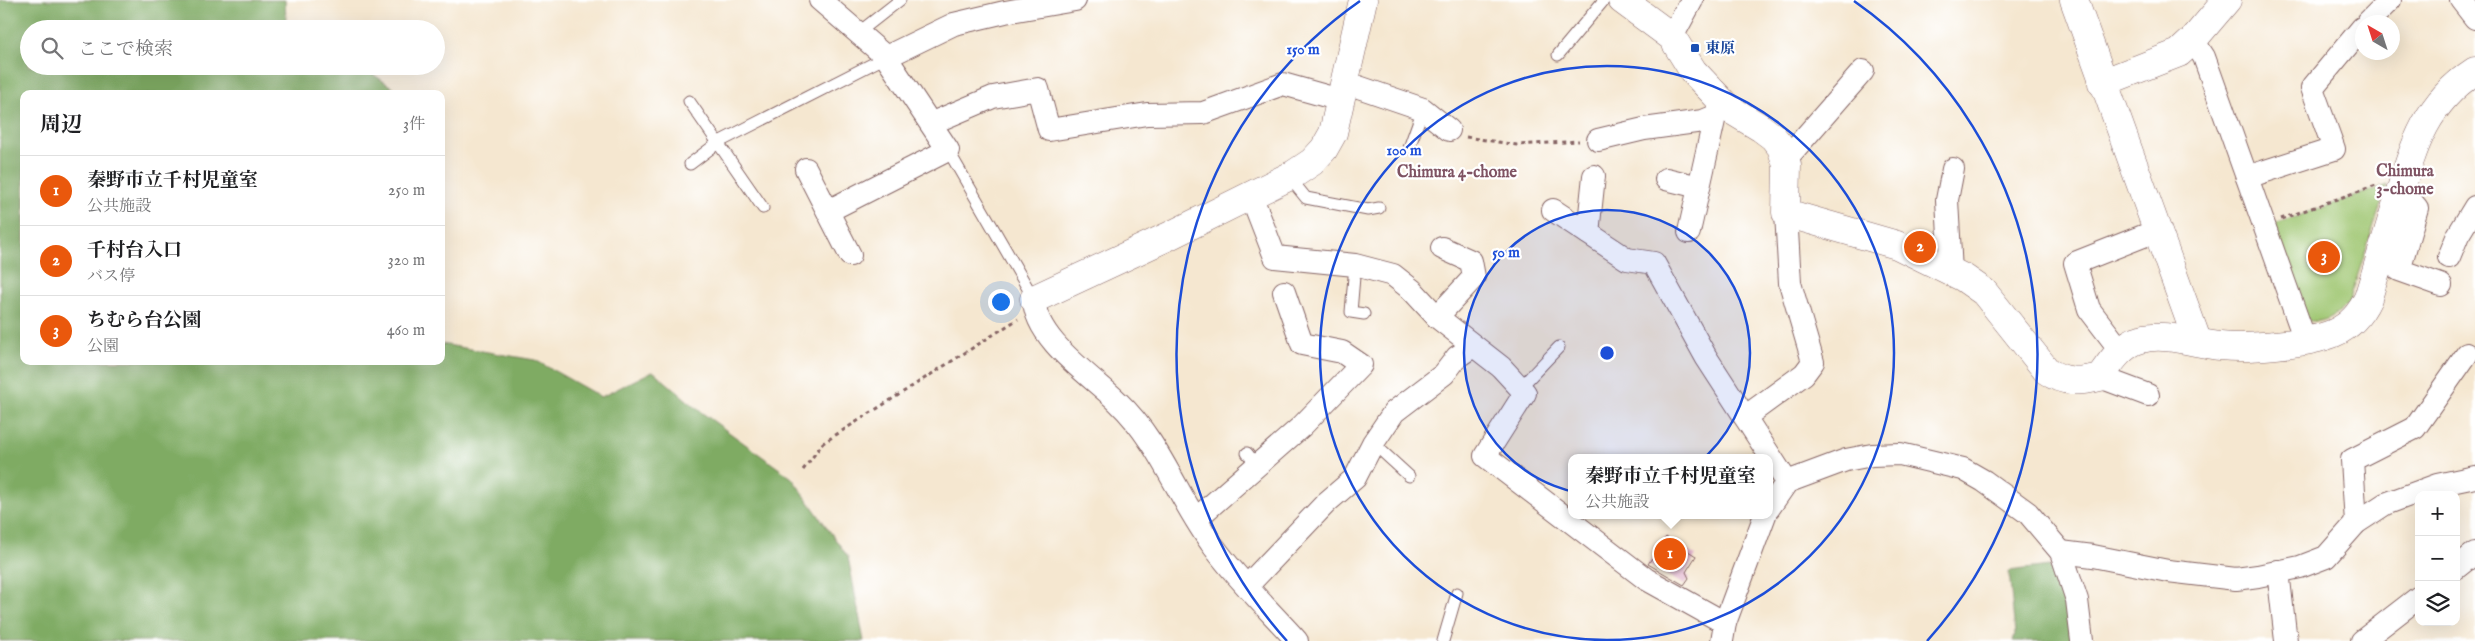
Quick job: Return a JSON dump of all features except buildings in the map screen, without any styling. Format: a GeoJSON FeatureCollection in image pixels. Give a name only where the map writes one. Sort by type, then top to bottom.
{"type":"FeatureCollection","features":[{"type":"Feature","properties":{"kind":"street"},"geometry":{"type":"LineString","coordinates":[[820,0],[886,57],[932,123],[948,150],[828,211]]}},
{"type":"Feature","properties":{"kind":"street"},"geometry":{"type":"LineString","coordinates":[[886,57],[954,24],[1005,12],[1075,0]]}},
{"type":"Feature","properties":{"kind":"street"},"geometry":{"type":"LineString","coordinates":[[1296,641],[1213,547],[1148,437],[1120,403],[1064,354],[1051,339],[1035,304],[1289,177],[1312,162],[1324,149],[1333,133],[1363,0]]}},
{"type":"Feature","properties":{"kind":"street"},"geometry":{"type":"LineString","coordinates":[[1622,0],[1672,37],[1719,110],[1773,137],[1781,147],[1787,165],[1786,213],[1790,283],[1813,362],[1804,374],[1746,417]]}},
{"type":"Feature","properties":{"kind":"street"},"geometry":{"type":"LineString","coordinates":[[1672,37],[1692,0]]}},
{"type":"Feature","properties":{"kind":"street"},"geometry":{"type":"LineString","coordinates":[[2074,0],[2102,83],[2196,340]]}},
{"type":"Feature","properties":{"kind":"street"},"geometry":{"type":"LineString","coordinates":[[2102,83],[2179,52],[2193,40],[2227,0]]}},
{"type":"Feature","properties":{"kind":"street"},"geometry":{"type":"LineString","coordinates":[[2375,15],[2390,0]]}},
{"type":"Feature","properties":{"kind":"street"},"geometry":{"type":"LineString","coordinates":[[2461,0],[2475,18]]}},
{"type":"Feature","properties":{"kind":"street"},"geometry":{"type":"LineString","coordinates":[[2247,177],[2334,150],[2312,88],[2355,36]]}},
{"type":"Feature","properties":{"kind":"street"},"geometry":{"type":"LineString","coordinates":[[2193,40],[2204,57],[2305,340]]}},
{"type":"Feature","properties":{"kind":"street"},"geometry":{"type":"LineString","coordinates":[[2100,377],[2121,351],[2142,338],[2196,340],[2228,347],[2305,340],[2334,333],[2352,322],[2363,308],[2416,140],[2441,99],[2458,82],[2475,70]]}},
{"type":"Feature","properties":{"kind":"street"},"geometry":{"type":"LineString","coordinates":[[1785,160],[1863,71]]}},
{"type":"Feature","properties":{"kind":"street"},"geometry":{"type":"LineString","coordinates":[[932,123],[993,97],[1038,89],[1049,130],[1147,114],[1203,113],[1283,84],[1342,91],[1423,109],[1449,130]]}},
{"type":"Feature","properties":{"kind":"street"},"geometry":{"type":"LineString","coordinates":[[1598,140],[1644,129],[1703,121],[1719,110]]}},
{"type":"Feature","properties":{"kind":"street"},"geometry":{"type":"LineString","coordinates":[[1690,232],[1699,187],[1719,110]]}},
{"type":"Feature","properties":{"kind":"street"},"geometry":{"type":"LineString","coordinates":[[806,169],[850,255]]}},
{"type":"Feature","properties":{"kind":"street"},"geometry":{"type":"LineString","coordinates":[[1951,272],[1947,200],[1953,169]]}},
{"type":"Feature","properties":{"kind":"street"},"geometry":{"type":"LineString","coordinates":[[1588,233],[1594,176]]}},
{"type":"Feature","properties":{"kind":"street"},"geometry":{"type":"LineString","coordinates":[[1666,179],[1699,187]]}},
{"type":"Feature","properties":{"kind":"street"},"geometry":{"type":"LineString","coordinates":[[2402,183],[2417,208],[2399,270],[2441,285]]}},
{"type":"Feature","properties":{"kind":"street"},"geometry":{"type":"LineString","coordinates":[[1251,195],[1275,257],[1356,265],[1393,275],[1412,290],[1437,317],[1502,367],[1525,393],[1485,456],[1646,579],[1723,632],[1764,519]]}},
{"type":"Feature","properties":{"kind":"street"},"geometry":{"type":"LineString","coordinates":[[2449,257],[2458,236],[2475,207]]}},
{"type":"Feature","properties":{"kind":"street"},"geometry":{"type":"LineString","coordinates":[[1553,210],[1627,259],[1654,263],[1706,358],[1769,454]]}},
{"type":"Feature","properties":{"kind":"street"},"geometry":{"type":"LineString","coordinates":[[1786,213],[1897,245],[1951,272],[1984,292],[2047,371],[2057,378],[2071,382],[2100,377],[2148,395]]}},
{"type":"Feature","properties":{"kind":"street"},"geometry":{"type":"LineString","coordinates":[[2121,351],[2089,309],[2075,263],[2156,231]]}},
{"type":"Feature","properties":{"kind":"street"},"geometry":{"type":"LineString","coordinates":[[1437,317],[1474,277],[1471,261],[1454,248]]}},
{"type":"Feature","properties":{"kind":"street"},"geometry":{"type":"LineString","coordinates":[[1196,519],[1252,459],[1302,426],[1361,364],[1342,352],[1302,344],[1284,292]]}},
{"type":"Feature","properties":{"kind":"street"},"geometry":{"type":"LineString","coordinates":[[1247,586],[1327,502],[1355,478],[1394,412],[1444,374],[1457,357],[1473,346]]}},
{"type":"Feature","properties":{"kind":"street"},"geometry":{"type":"LineString","coordinates":[[2356,523],[2352,460],[2415,428],[2467,365]]}},
{"type":"Feature","properties":{"kind":"street"},"geometry":{"type":"LineString","coordinates":[[1773,502],[1787,482],[1846,460],[1872,455],[1900,454],[1963,469],[1984,480],[2028,513],[2061,552],[2077,600],[2082,641]]}},
{"type":"Feature","properties":{"kind":"street"},"geometry":{"type":"LineString","coordinates":[[1773,460],[1787,482]]}},
{"type":"Feature","properties":{"kind":"street"},"geometry":{"type":"LineString","coordinates":[[2061,552],[2093,556],[2168,571],[2236,579],[2278,572],[2326,557],[2356,523],[2386,504],[2437,485],[2475,477]]}},
{"type":"Feature","properties":{"kind":"street"},"geometry":{"type":"LineString","coordinates":[[2460,565],[2475,553]]}},
{"type":"Feature","properties":{"kind":"street"},"geometry":{"type":"LineString","coordinates":[[2278,572],[2286,641]]}},
{"type":"Feature","properties":{"kind":"street"},"geometry":{"type":"LineString","coordinates":[[2362,641],[2415,600]]}},
{"type":"Feature","properties":{"kind":"lane"},"geometry":{"type":"LineString","coordinates":[[858,32],[900,0]]}},
{"type":"Feature","properties":{"kind":"lane"},"geometry":{"type":"LineString","coordinates":[[1558,55],[1604,0]]}},
{"type":"Feature","properties":{"kind":"lane"},"geometry":{"type":"LineString","coordinates":[[690,164],[719,142],[886,57]]}},
{"type":"Feature","properties":{"kind":"lane"},"geometry":{"type":"LineString","coordinates":[[689,101],[763,208]]}},
{"type":"Feature","properties":{"kind":"lane"},"geometry":{"type":"LineString","coordinates":[[1408,148],[1423,109]]}},
{"type":"Feature","properties":{"kind":"lane"},"geometry":{"type":"LineString","coordinates":[[948,150],[1035,304]]}},
{"type":"Feature","properties":{"kind":"lane"},"geometry":{"type":"LineString","coordinates":[[1289,177],[1306,198],[1368,210],[1379,208]]}},
{"type":"Feature","properties":{"kind":"lane"},"geometry":{"type":"LineString","coordinates":[[1347,219],[1351,207]]}},
{"type":"Feature","properties":{"kind":"lane"},"geometry":{"type":"LineString","coordinates":[[1356,265],[1351,312],[1364,314]]}},
{"type":"Feature","properties":{"kind":"lane"},"geometry":{"type":"LineString","coordinates":[[1520,388],[1559,347]]}},
{"type":"Feature","properties":{"kind":"lane"},"geometry":{"type":"LineString","coordinates":[[1374,443],[1409,476]]}},
{"type":"Feature","properties":{"kind":"lane"},"geometry":{"type":"LineString","coordinates":[[1443,641],[1457,593]]}},
{"type":"Feature","properties":{"kind":"path"},"geometry":{"type":"LineString","coordinates":[[1449,130],[1467,138],[1517,145],[1598,140]]}},
{"type":"Feature","properties":{"kind":"path"},"geometry":{"type":"LineString","coordinates":[[2264,225],[2402,183]]}},
{"type":"Feature","properties":{"kind":"path"},"geometry":{"type":"LineString","coordinates":[[803,470],[823,443],[1035,304]]}},
{"type":"Feature","properties":{"kind":"green space"},"geometry":{"type":"Polygon","coordinates":[[[0,0],[285,0],[286,20],[20,20],[20,75],[374,75],[396,90],[20,90],[20,365],[445,365],[445,345],[535,360],[601,397],[653,371],[701,412],[792,478],[848,557],[864,641],[0,641],[0,0]]]}},
{"type":"Feature","properties":{"kind":"green space"},"geometry":{"type":"Polygon","coordinates":[[[2387,185],[2349,302],[2330,318],[2318,321],[2305,320],[2272,225],[2387,185]]]}},
{"type":"Feature","properties":{"kind":"green space"},"geometry":{"type":"Polygon","coordinates":[[[2049,566],[2078,618],[2078,641],[2013,641],[2015,634],[2009,571],[2049,566]]]}},
{"type":"Feature","properties":{"kind":"place","name":"東原"},"geometry":{"type":"Point","coordinates":[1695,48]}},
{"type":"Feature","properties":{"kind":"place","name":"千村台入口"},"geometry":{"type":"Point","coordinates":[1920,247]}},
{"type":"Feature","properties":{"kind":"place","name":"ちむら台公園"},"geometry":{"type":"Point","coordinates":[2324,257]}},
{"type":"Feature","properties":{"kind":"place","name":"秦野市立千村児童室"},"geometry":{"type":"Point","coordinates":[1670,554]}},
{"type":"Feature","properties":{"kind":"district","name":"Chimura 4-chome"},"geometry":{"type":"Point","coordinates":[1457,173]}},
{"type":"Feature","properties":{"kind":"district","name":"Chimura 3-chome"},"geometry":{"type":"Point","coordinates":[2405,181]}}]}
